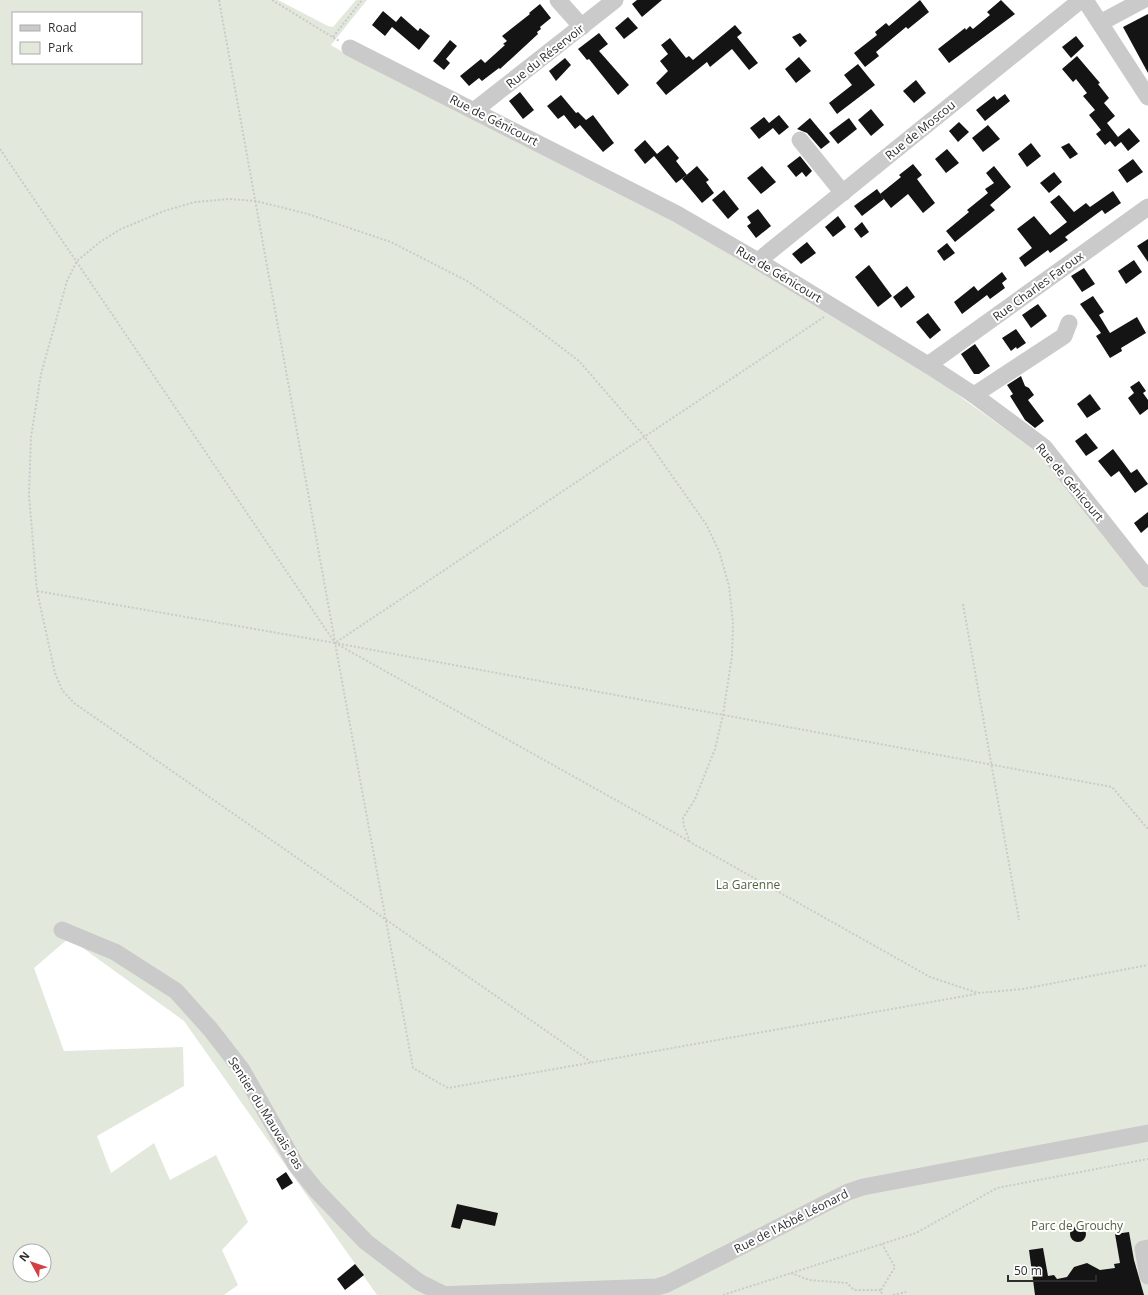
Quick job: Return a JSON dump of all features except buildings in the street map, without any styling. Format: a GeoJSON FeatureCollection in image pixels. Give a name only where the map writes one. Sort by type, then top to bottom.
{"type":"FeatureCollection","features":[{"type":"Feature","properties":{"kind":"street"},"geometry":{"type":"LineString","coordinates":[[558,0],[582,27]]}},
{"type":"Feature","properties":{"kind":"street","name":"Rue de Moscou"},"geometry":{"type":"LineString","coordinates":[[758,261],[1082,0]]}},
{"type":"Feature","properties":{"kind":"street"},"geometry":{"type":"LineString","coordinates":[[1085,0],[1148,96]]}},
{"type":"Feature","properties":{"kind":"street"},"geometry":{"type":"LineString","coordinates":[[1100,23],[1143,0]]}},
{"type":"Feature","properties":{"kind":"street","name":"Rue du Réservoir"},"geometry":{"type":"LineString","coordinates":[[475,110],[582,27],[610,1]]}},
{"type":"Feature","properties":{"kind":"street","name":"Rue de Génicourt"},"geometry":{"type":"LineString","coordinates":[[350,48],[475,110],[677,214],[758,261],[928,365],[974,395],[1044,447],[1148,579]]}},
{"type":"Feature","properties":{"kind":"street"},"geometry":{"type":"LineString","coordinates":[[800,140],[843,192]]}},
{"type":"Feature","properties":{"kind":"street","name":"Rue Charles Faroux"},"geometry":{"type":"LineString","coordinates":[[928,365],[1148,207]]}},
{"type":"Feature","properties":{"kind":"street"},"geometry":{"type":"LineString","coordinates":[[974,395],[1064,336],[1069,323]]}},
{"type":"Feature","properties":{"kind":"street","name":"Sentier du Mauvais Pas"},"geometry":{"type":"LineString","coordinates":[[62,930],[115,952],[176,990],[211,1030],[242,1070],[296,1165],[316,1190],[366,1242],[419,1282],[440,1295]]}},
{"type":"Feature","properties":{"kind":"street","name":"Rue de l'Abbé Léonard"},"geometry":{"type":"LineString","coordinates":[[440,1295],[656,1287],[682,1276],[848,1192],[863,1187],[1148,1133]]}},
{"type":"Feature","properties":{"kind":"street"},"geometry":{"type":"LineString","coordinates":[[1148,1248],[1144,1249],[1148,1276]]}},
{"type":"Feature","properties":{"kind":"path"},"geometry":{"type":"LineString","coordinates":[[219,0],[413,1068],[448,1088],[978,993],[1023,989],[1148,965]]}},
{"type":"Feature","properties":{"kind":"path"},"geometry":{"type":"LineString","coordinates":[[272,0],[350,48]]}},
{"type":"Feature","properties":{"kind":"path"},"geometry":{"type":"LineString","coordinates":[[332,37],[362,0]]}},
{"type":"Feature","properties":{"kind":"path"},"geometry":{"type":"LineString","coordinates":[[0,149],[335,643],[930,976],[978,993]]}},
{"type":"Feature","properties":{"kind":"path"},"geometry":{"type":"LineString","coordinates":[[592,1063],[74,703],[62,690],[55,673],[37,591],[29,495],[31,437],[41,374],[67,281],[77,261],[100,242],[121,229],[164,211],[195,202],[229,199],[256,201],[308,214],[391,242],[467,282],[529,322],[579,362],[644,436],[706,524],[719,551],[729,586],[733,623],[732,656],[723,715],[715,748],[695,799],[683,818],[684,826],[690,842]]}},
{"type":"Feature","properties":{"kind":"path"},"geometry":{"type":"LineString","coordinates":[[335,643],[826,315]]}},
{"type":"Feature","properties":{"kind":"path"},"geometry":{"type":"LineString","coordinates":[[37,591],[335,643],[1112,787],[1148,829]]}},
{"type":"Feature","properties":{"kind":"path"},"geometry":{"type":"LineString","coordinates":[[963,604],[1019,920]]}},
{"type":"Feature","properties":{"kind":"path"},"geometry":{"type":"LineString","coordinates":[[723,1295],[916,1232],[998,1188],[1148,1159]]}},
{"type":"Feature","properties":{"kind":"path"},"geometry":{"type":"LineString","coordinates":[[882,1244],[895,1267],[881,1290],[882,1295]]}},
{"type":"Feature","properties":{"kind":"path"},"geometry":{"type":"LineString","coordinates":[[790,1273],[809,1280],[847,1284],[854,1290],[881,1290]]}},
{"type":"Feature","properties":{"kind":"path"},"geometry":{"type":"LineString","coordinates":[[894,1295],[906,1292]]}},
{"type":"Feature","properties":{"kind":"green space"},"geometry":{"type":"Polygon","coordinates":[[[0,0],[278,0],[328,26],[333,27],[356,0],[367,0],[331,45],[346,54],[694,230],[923,370],[1037,452],[1148,589],[1148,1295],[377,1295],[184,1021],[69,938],[34,968],[64,1051],[183,1047],[184,1086],[97,1136],[111,1173],[154,1143],[170,1180],[216,1155],[248,1222],[222,1250],[238,1285],[224,1295],[0,1295],[0,0]]]}},
{"type":"Feature","properties":{"kind":"park label","name":"La Garenne"},"geometry":{"type":"Point","coordinates":[748,884]}},
{"type":"Feature","properties":{"kind":"park label","name":"Parc de Grouchy"},"geometry":{"type":"Point","coordinates":[1077,1225]}}]}
